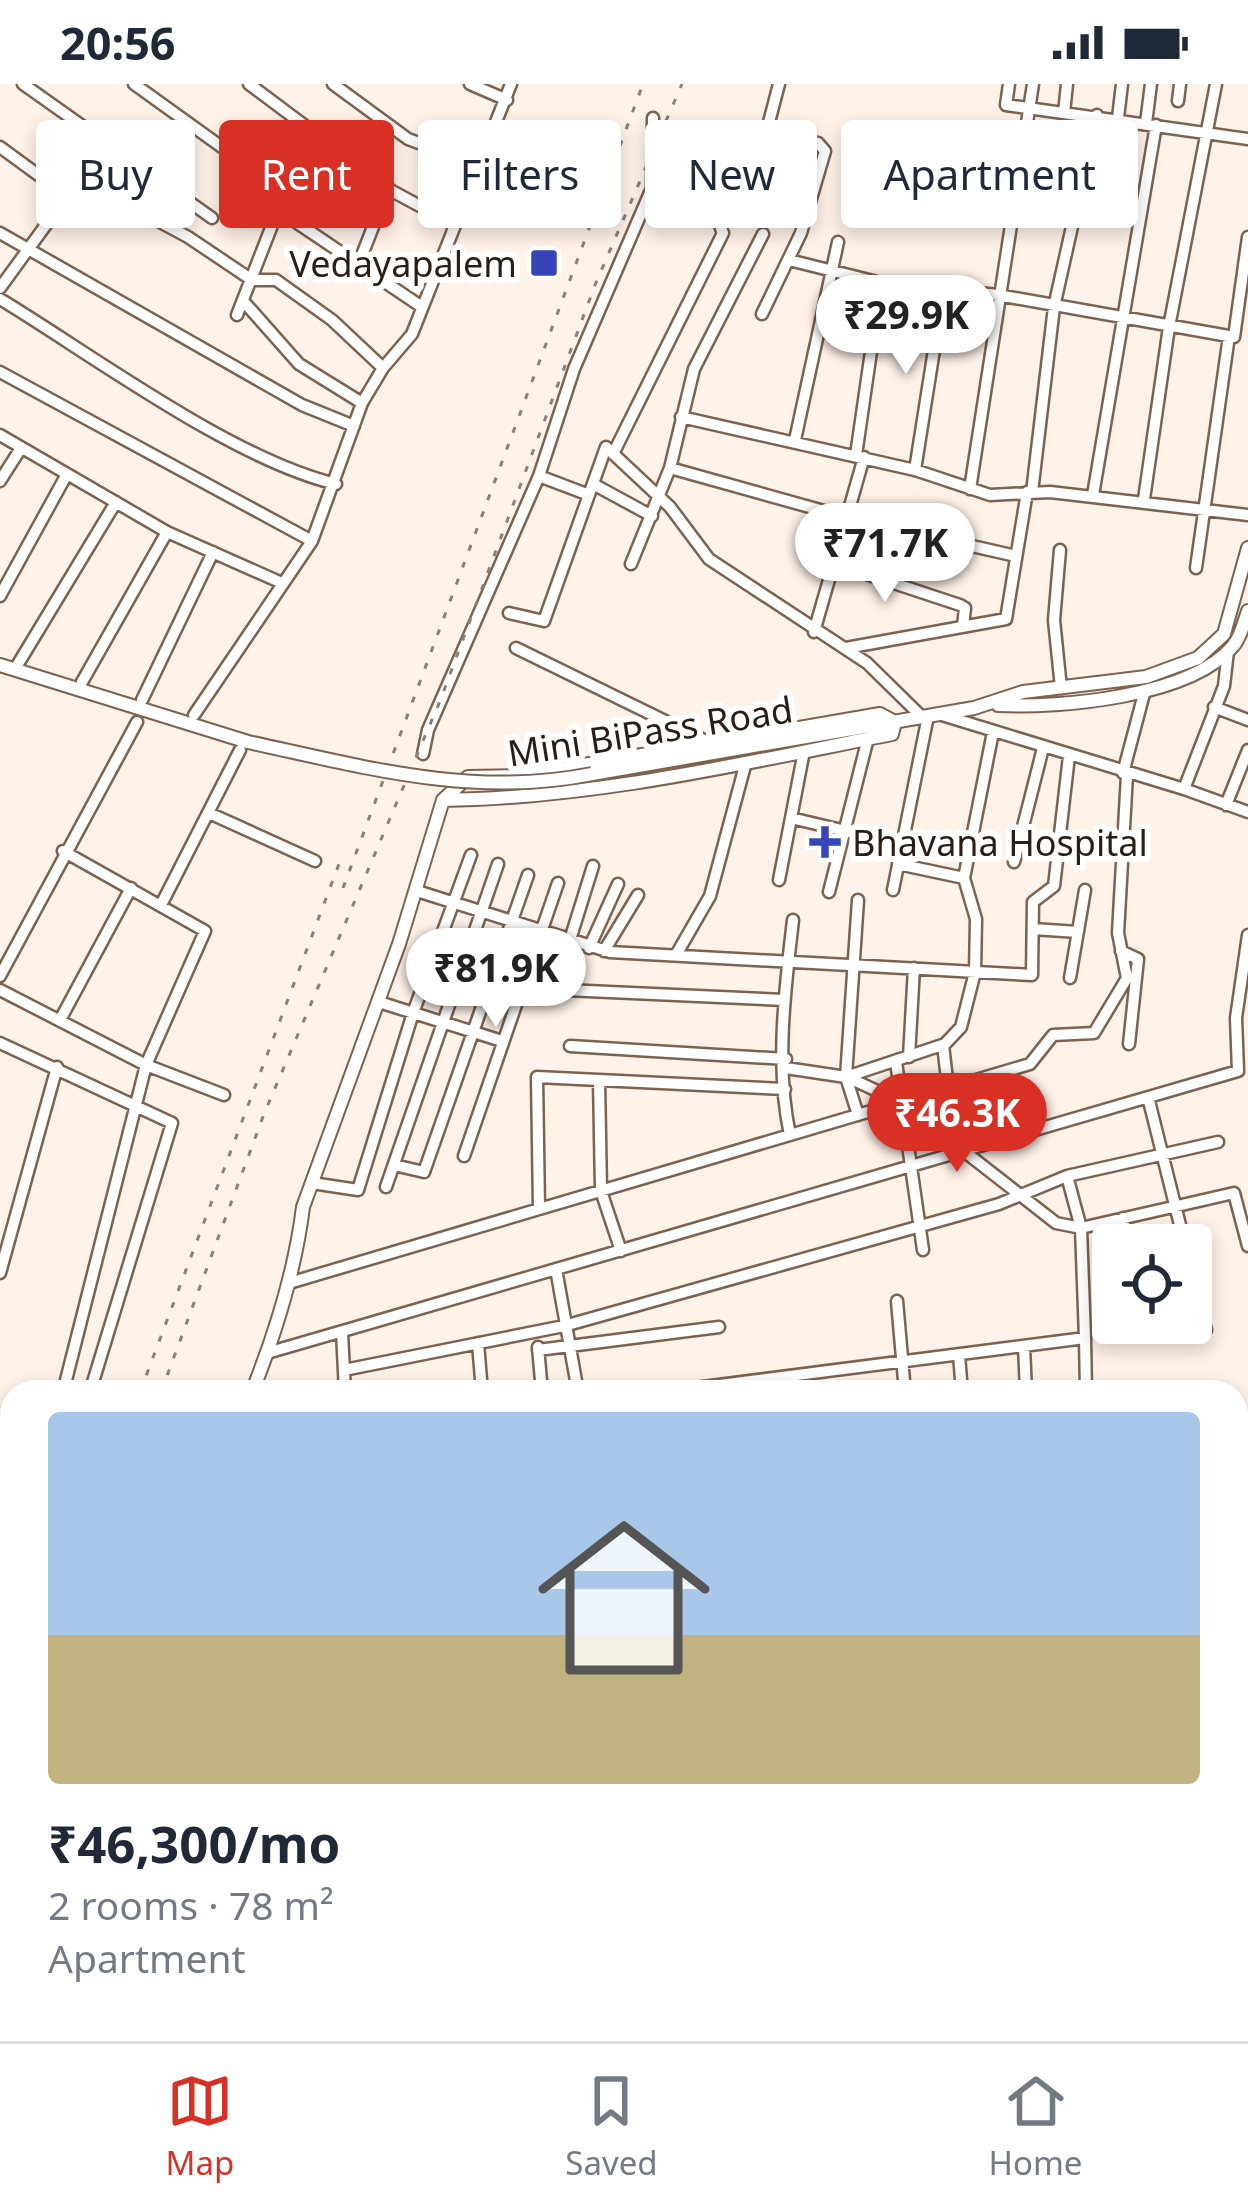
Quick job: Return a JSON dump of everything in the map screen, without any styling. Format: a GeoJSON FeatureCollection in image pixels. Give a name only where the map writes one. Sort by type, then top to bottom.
{"type":"FeatureCollection","features":[{"type":"Feature","properties":{"kind":"street"},"geometry":{"type":"LineString","coordinates":[[23,84],[212,218]]}},
{"type":"Feature","properties":{"kind":"street"},"geometry":{"type":"LineString","coordinates":[[134,84],[219,145]]}},
{"type":"Feature","properties":{"kind":"street"},"geometry":{"type":"LineString","coordinates":[[249,84],[297,120]]}},
{"type":"Feature","properties":{"kind":"street"},"geometry":{"type":"LineString","coordinates":[[333,84],[418,142]]}},
{"type":"Feature","properties":{"kind":"street"},"geometry":{"type":"LineString","coordinates":[[470,84],[507,100]]}},
{"type":"Feature","properties":{"kind":"street"},"geometry":{"type":"LineString","coordinates":[[498,120],[511,84]]}},
{"type":"Feature","properties":{"kind":"street"},"geometry":{"type":"LineString","coordinates":[[769,120],[779,84]]}},
{"type":"Feature","properties":{"kind":"street"},"geometry":{"type":"LineString","coordinates":[[1009,84],[1006,105],[1248,139]]}},
{"type":"Feature","properties":{"kind":"street"},"geometry":{"type":"LineString","coordinates":[[970,490],[1034,84]]}},
{"type":"Feature","properties":{"kind":"street"},"geometry":{"type":"LineString","coordinates":[[1064,113],[1067,84]]}},
{"type":"Feature","properties":{"kind":"street"},"geometry":{"type":"LineString","coordinates":[[1118,118],[1123,84]]}},
{"type":"Feature","properties":{"kind":"street"},"geometry":{"type":"LineString","coordinates":[[1093,495],[1151,124],[1150,84]]}},
{"type":"Feature","properties":{"kind":"street"},"geometry":{"type":"LineString","coordinates":[[1178,101],[1180,84]]}},
{"type":"Feature","properties":{"kind":"street"},"geometry":{"type":"LineString","coordinates":[[1144,499],[1168,327],[1210,133],[1216,84]]}},
{"type":"Feature","properties":{"kind":"street"},"geometry":{"type":"LineString","coordinates":[[846,648],[1006,619],[1054,308],[1097,115]]}},
{"type":"Feature","properties":{"kind":"street"},"geometry":{"type":"LineString","coordinates":[[423,754],[428,730],[539,476],[574,369],[652,188],[653,118]]}},
{"type":"Feature","properties":{"kind":"street"},"geometry":{"type":"LineString","coordinates":[[817,143],[825,151],[817,176]]}},
{"type":"Feature","properties":{"kind":"street"},"geometry":{"type":"LineString","coordinates":[[0,147],[36,173]]}},
{"type":"Feature","properties":{"kind":"street"},"geometry":{"type":"LineString","coordinates":[[236,315],[245,303],[278,210],[422,307]]}},
{"type":"Feature","properties":{"kind":"street"},"geometry":{"type":"LineString","coordinates":[[0,288],[44,228]]}},
{"type":"Feature","properties":{"kind":"street"},"geometry":{"type":"LineString","coordinates":[[163,228],[252,280],[276,280],[332,320],[383,368]]}},
{"type":"Feature","properties":{"kind":"street"},"geometry":{"type":"LineString","coordinates":[[359,263],[373,228]]}},
{"type":"Feature","properties":{"kind":"street"},"geometry":{"type":"LineString","coordinates":[[194,715],[312,541],[362,403],[412,334],[454,228]]}},
{"type":"Feature","properties":{"kind":"street"},"geometry":{"type":"LineString","coordinates":[[613,454],[723,233],[721,228]]}},
{"type":"Feature","properties":{"kind":"street"},"geometry":{"type":"LineString","coordinates":[[762,314],[790,260],[800,228]]}},
{"type":"Feature","properties":{"kind":"street"},"geometry":{"type":"LineString","coordinates":[[0,233],[302,405],[354,426]]}},
{"type":"Feature","properties":{"kind":"street"},"geometry":{"type":"LineString","coordinates":[[631,564],[661,498],[694,369],[763,234]]}},
{"type":"Feature","properties":{"kind":"street"},"geometry":{"type":"LineString","coordinates":[[1196,568],[1237,338],[1248,237]]}},
{"type":"Feature","properties":{"kind":"street"},"geometry":{"type":"LineString","coordinates":[[794,440],[838,242]]}},
{"type":"Feature","properties":{"kind":"street"},"geometry":{"type":"LineString","coordinates":[[790,260],[881,283],[998,295],[1237,338]]}},
{"type":"Feature","properties":{"kind":"street"},"geometry":{"type":"LineString","coordinates":[[814,632],[849,518],[881,283]]}},
{"type":"Feature","properties":{"kind":"street"},"geometry":{"type":"LineString","coordinates":[[915,470],[943,292]]}},
{"type":"Feature","properties":{"kind":"street"},"geometry":{"type":"LineString","coordinates":[[0,298],[235,442],[336,484]]}},
{"type":"Feature","properties":{"kind":"street"},"geometry":{"type":"LineString","coordinates":[[245,303],[299,364],[362,403]]}},
{"type":"Feature","properties":{"kind":"street"},"geometry":{"type":"LineString","coordinates":[[0,372],[312,541]]}},
{"type":"Feature","properties":{"kind":"street"},"geometry":{"type":"LineString","coordinates":[[681,417],[860,456],[989,495],[1093,495],[1248,515]]}},
{"type":"Feature","properties":{"kind":"street"},"geometry":{"type":"LineString","coordinates":[[0,435],[167,532],[282,583]]}},
{"type":"Feature","properties":{"kind":"street"},"geometry":{"type":"LineString","coordinates":[[509,614],[544,621],[606,447],[661,498],[709,560],[814,632],[846,648],[929,716],[1248,812]]}},
{"type":"Feature","properties":{"kind":"street"},"geometry":{"type":"LineString","coordinates":[[0,482],[21,448]]}},
{"type":"Feature","properties":{"kind":"street"},"geometry":{"type":"LineString","coordinates":[[670,468],[849,518],[1016,556]]}},
{"type":"Feature","properties":{"kind":"street"},"geometry":{"type":"LineString","coordinates":[[0,596],[67,474]]}},
{"type":"Feature","properties":{"kind":"street"},"geometry":{"type":"LineString","coordinates":[[539,476],[591,489],[652,516]]}},
{"type":"Feature","properties":{"kind":"street"},"geometry":{"type":"LineString","coordinates":[[0,665],[15,669],[116,502]]}},
{"type":"Feature","properties":{"kind":"street"},"geometry":{"type":"LineString","coordinates":[[82,682],[167,532]]}},
{"type":"Feature","properties":{"kind":"street","name":"Mini BiPass Road"},"geometry":{"type":"LineString","coordinates":[[0,653],[15,669],[182,726],[434,782],[492,786],[592,774],[929,716],[1061,688],[1146,677],[1198,658],[1224,634],[1248,548]]}},
{"type":"Feature","properties":{"kind":"street"},"geometry":{"type":"LineString","coordinates":[[1060,550],[1054,620],[1061,688]]}},
{"type":"Feature","properties":{"kind":"street"},"geometry":{"type":"LineString","coordinates":[[142,700],[213,552]]}},
{"type":"Feature","properties":{"kind":"street"},"geometry":{"type":"LineString","coordinates":[[836,564],[960,605],[963,626]]}},
{"type":"Feature","properties":{"kind":"street"},"geometry":{"type":"LineString","coordinates":[[1184,789],[1214,707],[1228,650],[1248,611]]}},
{"type":"Feature","properties":{"kind":"street"},"geometry":{"type":"LineString","coordinates":[[516,648],[710,743]]}},
{"type":"Feature","properties":{"kind":"street"},"geometry":{"type":"LineString","coordinates":[[989,704],[1025,706],[1145,690],[1189,677],[1228,650]]}},
{"type":"Feature","properties":{"kind":"street"},"geometry":{"type":"LineString","coordinates":[[289,1283],[1030,1064],[1053,1035],[1094,1033],[1126,978],[1121,951],[1125,774],[1145,690]]}},
{"type":"Feature","properties":{"kind":"street"},"geometry":{"type":"LineString","coordinates":[[1214,707],[1248,720]]}},
{"type":"Feature","properties":{"kind":"street"},"geometry":{"type":"LineString","coordinates":[[257,1380],[289,1283],[312,1184],[417,891],[442,800],[468,777],[519,776],[880,714],[895,722],[892,734],[586,790],[442,800]]}},
{"type":"Feature","properties":{"kind":"street"},"geometry":{"type":"LineString","coordinates":[[892,890],[929,716]]}},
{"type":"Feature","properties":{"kind":"street"},"geometry":{"type":"LineString","coordinates":[[0,976],[63,851],[137,722]]}},
{"type":"Feature","properties":{"kind":"street"},"geometry":{"type":"LineString","coordinates":[[846,1077],[943,1045],[961,1027],[975,972],[976,919],[964,878],[993,732]]}},
{"type":"Feature","properties":{"kind":"street"},"geometry":{"type":"LineString","coordinates":[[829,892],[868,738]]}},
{"type":"Feature","properties":{"kind":"street"},"geometry":{"type":"LineString","coordinates":[[1014,862],[1043,748]]}},
{"type":"Feature","properties":{"kind":"street"},"geometry":{"type":"LineString","coordinates":[[161,905],[240,750]]}},
{"type":"Feature","properties":{"kind":"street"},"geometry":{"type":"LineString","coordinates":[[1226,805],[1248,750]]}},
{"type":"Feature","properties":{"kind":"street"},"geometry":{"type":"LineString","coordinates":[[779,880],[804,751]]}},
{"type":"Feature","properties":{"kind":"street"},"geometry":{"type":"LineString","coordinates":[[417,891],[512,920],[569,944],[604,951],[1032,975],[1033,902],[1054,886],[1069,756]]}},
{"type":"Feature","properties":{"kind":"street"},"geometry":{"type":"LineString","coordinates":[[676,955],[710,896],[746,762]]}},
{"type":"Feature","properties":{"kind":"street"},"geometry":{"type":"LineString","coordinates":[[209,813],[315,861]]}},
{"type":"Feature","properties":{"kind":"street"},"geometry":{"type":"LineString","coordinates":[[791,818],[901,844]]}},
{"type":"Feature","properties":{"kind":"street"},"geometry":{"type":"LineString","coordinates":[[63,851],[205,931],[146,1065],[66,1380]]}},
{"type":"Feature","properties":{"kind":"street"},"geometry":{"type":"LineString","coordinates":[[312,1184],[358,1190],[413,1013],[471,855]]}},
{"type":"Feature","properties":{"kind":"street"},"geometry":{"type":"LineString","coordinates":[[386,1187],[498,864]]}},
{"type":"Feature","properties":{"kind":"street"},"geometry":{"type":"LineString","coordinates":[[898,864],[964,878]]}},
{"type":"Feature","properties":{"kind":"street"},"geometry":{"type":"LineString","coordinates":[[569,944],[593,866]]}},
{"type":"Feature","properties":{"kind":"street"},"geometry":{"type":"LineString","coordinates":[[394,1165],[424,1172],[528,874]]}},
{"type":"Feature","properties":{"kind":"street"},"geometry":{"type":"LineString","coordinates":[[464,1156],[558,883]]}},
{"type":"Feature","properties":{"kind":"street"},"geometry":{"type":"LineString","coordinates":[[589,948],[618,884]]}},
{"type":"Feature","properties":{"kind":"street"},"geometry":{"type":"LineString","coordinates":[[60,1020],[131,888]]}},
{"type":"Feature","properties":{"kind":"street"},"geometry":{"type":"LineString","coordinates":[[1070,978],[1085,890]]}},
{"type":"Feature","properties":{"kind":"street"},"geometry":{"type":"LineString","coordinates":[[604,951],[638,895]]}},
{"type":"Feature","properties":{"kind":"street"},"geometry":{"type":"LineString","coordinates":[[858,900],[846,1077],[858,1115]]}},
{"type":"Feature","properties":{"kind":"street"},"geometry":{"type":"LineString","coordinates":[[790,1135],[784,1089],[784,1000],[794,920]]}},
{"type":"Feature","properties":{"kind":"street"},"geometry":{"type":"LineString","coordinates":[[1033,929],[1078,932]]}},
{"type":"Feature","properties":{"kind":"street"},"geometry":{"type":"LineString","coordinates":[[267,1354],[1238,1071],[1236,1018],[1248,935]]}},
{"type":"Feature","properties":{"kind":"street"},"geometry":{"type":"LineString","coordinates":[[1121,951],[1138,959],[1129,1044]]}},
{"type":"Feature","properties":{"kind":"street"},"geometry":{"type":"LineString","coordinates":[[914,968],[902,1102],[923,1250]]}},
{"type":"Feature","properties":{"kind":"street"},"geometry":{"type":"LineString","coordinates":[[543,989],[784,1000]]}},
{"type":"Feature","properties":{"kind":"street"},"geometry":{"type":"LineString","coordinates":[[0,990],[146,1065],[224,1095]]}},
{"type":"Feature","properties":{"kind":"street"},"geometry":{"type":"LineString","coordinates":[[379,1002],[502,1041]]}},
{"type":"Feature","properties":{"kind":"street"},"geometry":{"type":"LineString","coordinates":[[0,1043],[172,1123],[94,1380]]}},
{"type":"Feature","properties":{"kind":"street"},"geometry":{"type":"LineString","coordinates":[[943,1045],[948,1088]]}},
{"type":"Feature","properties":{"kind":"street"},"geometry":{"type":"LineString","coordinates":[[571,1046],[786,1064],[846,1077],[902,1102],[1056,1223],[1081,1228],[1234,1193],[1243,1210],[1248,1246]]}},
{"type":"Feature","properties":{"kind":"street"},"geometry":{"type":"LineString","coordinates":[[0,1273],[57,1067]]}},
{"type":"Feature","properties":{"kind":"street"},"geometry":{"type":"LineString","coordinates":[[539,1209],[535,1193],[537,1077],[784,1089]]}},
{"type":"Feature","properties":{"kind":"street"},"geometry":{"type":"LineString","coordinates":[[599,1080],[601,1190],[621,1251]]}},
{"type":"Feature","properties":{"kind":"street"},"geometry":{"type":"LineString","coordinates":[[1148,1097],[1180,1224]]}},
{"type":"Feature","properties":{"kind":"street"},"geometry":{"type":"LineString","coordinates":[[344,1370],[564,1326],[920,1226],[1067,1176],[1219,1142]]}},
{"type":"Feature","properties":{"kind":"street"},"geometry":{"type":"LineString","coordinates":[[1067,1176],[1081,1228],[1086,1380]]}},
{"type":"Feature","properties":{"kind":"street"},"geometry":{"type":"LineString","coordinates":[[1123,1218],[1124,1224]]}},
{"type":"Feature","properties":{"kind":"street"},"geometry":{"type":"LineString","coordinates":[[556,1269],[575,1380]]}},
{"type":"Feature","properties":{"kind":"street"},"geometry":{"type":"LineString","coordinates":[[897,1301],[903,1380]]}},
{"type":"Feature","properties":{"kind":"street"},"geometry":{"type":"LineString","coordinates":[[538,1350],[719,1327]]}},
{"type":"Feature","properties":{"kind":"street"},"geometry":{"type":"LineString","coordinates":[[536,1331],[541,1380]]}},
{"type":"Feature","properties":{"kind":"street"},"geometry":{"type":"LineString","coordinates":[[342,1332],[344,1380]]}},
{"type":"Feature","properties":{"kind":"street"},"geometry":{"type":"LineString","coordinates":[[759,1380],[1085,1338]]}},
{"type":"Feature","properties":{"kind":"street"},"geometry":{"type":"LineString","coordinates":[[478,1343],[481,1380]]}},
{"type":"Feature","properties":{"kind":"street"},"geometry":{"type":"LineString","coordinates":[[1024,1346],[1025,1380]]}},
{"type":"Feature","properties":{"kind":"street"},"geometry":{"type":"LineString","coordinates":[[959,1354],[961,1380]]}},
{"type":"Feature","properties":{"kind":"railway"},"geometry":{"type":"LineString","coordinates":[[343,888],[643,84]]}},
{"type":"Feature","properties":{"kind":"railway"},"geometry":{"type":"LineString","coordinates":[[165,1380],[264,1114],[440,701],[595,285],[682,84]]}},
{"type":"Feature","properties":{"kind":"railway"},"geometry":{"type":"LineString","coordinates":[[145,1380],[339,864]]}},
{"type":"Feature","properties":{"kind":"place","name":"Vedayapalem"},"geometry":{"type":"Point","coordinates":[544,263]}},
{"type":"Feature","properties":{"kind":"place","name":"Bhavana Hospital"},"geometry":{"type":"Point","coordinates":[825,842]}}]}
